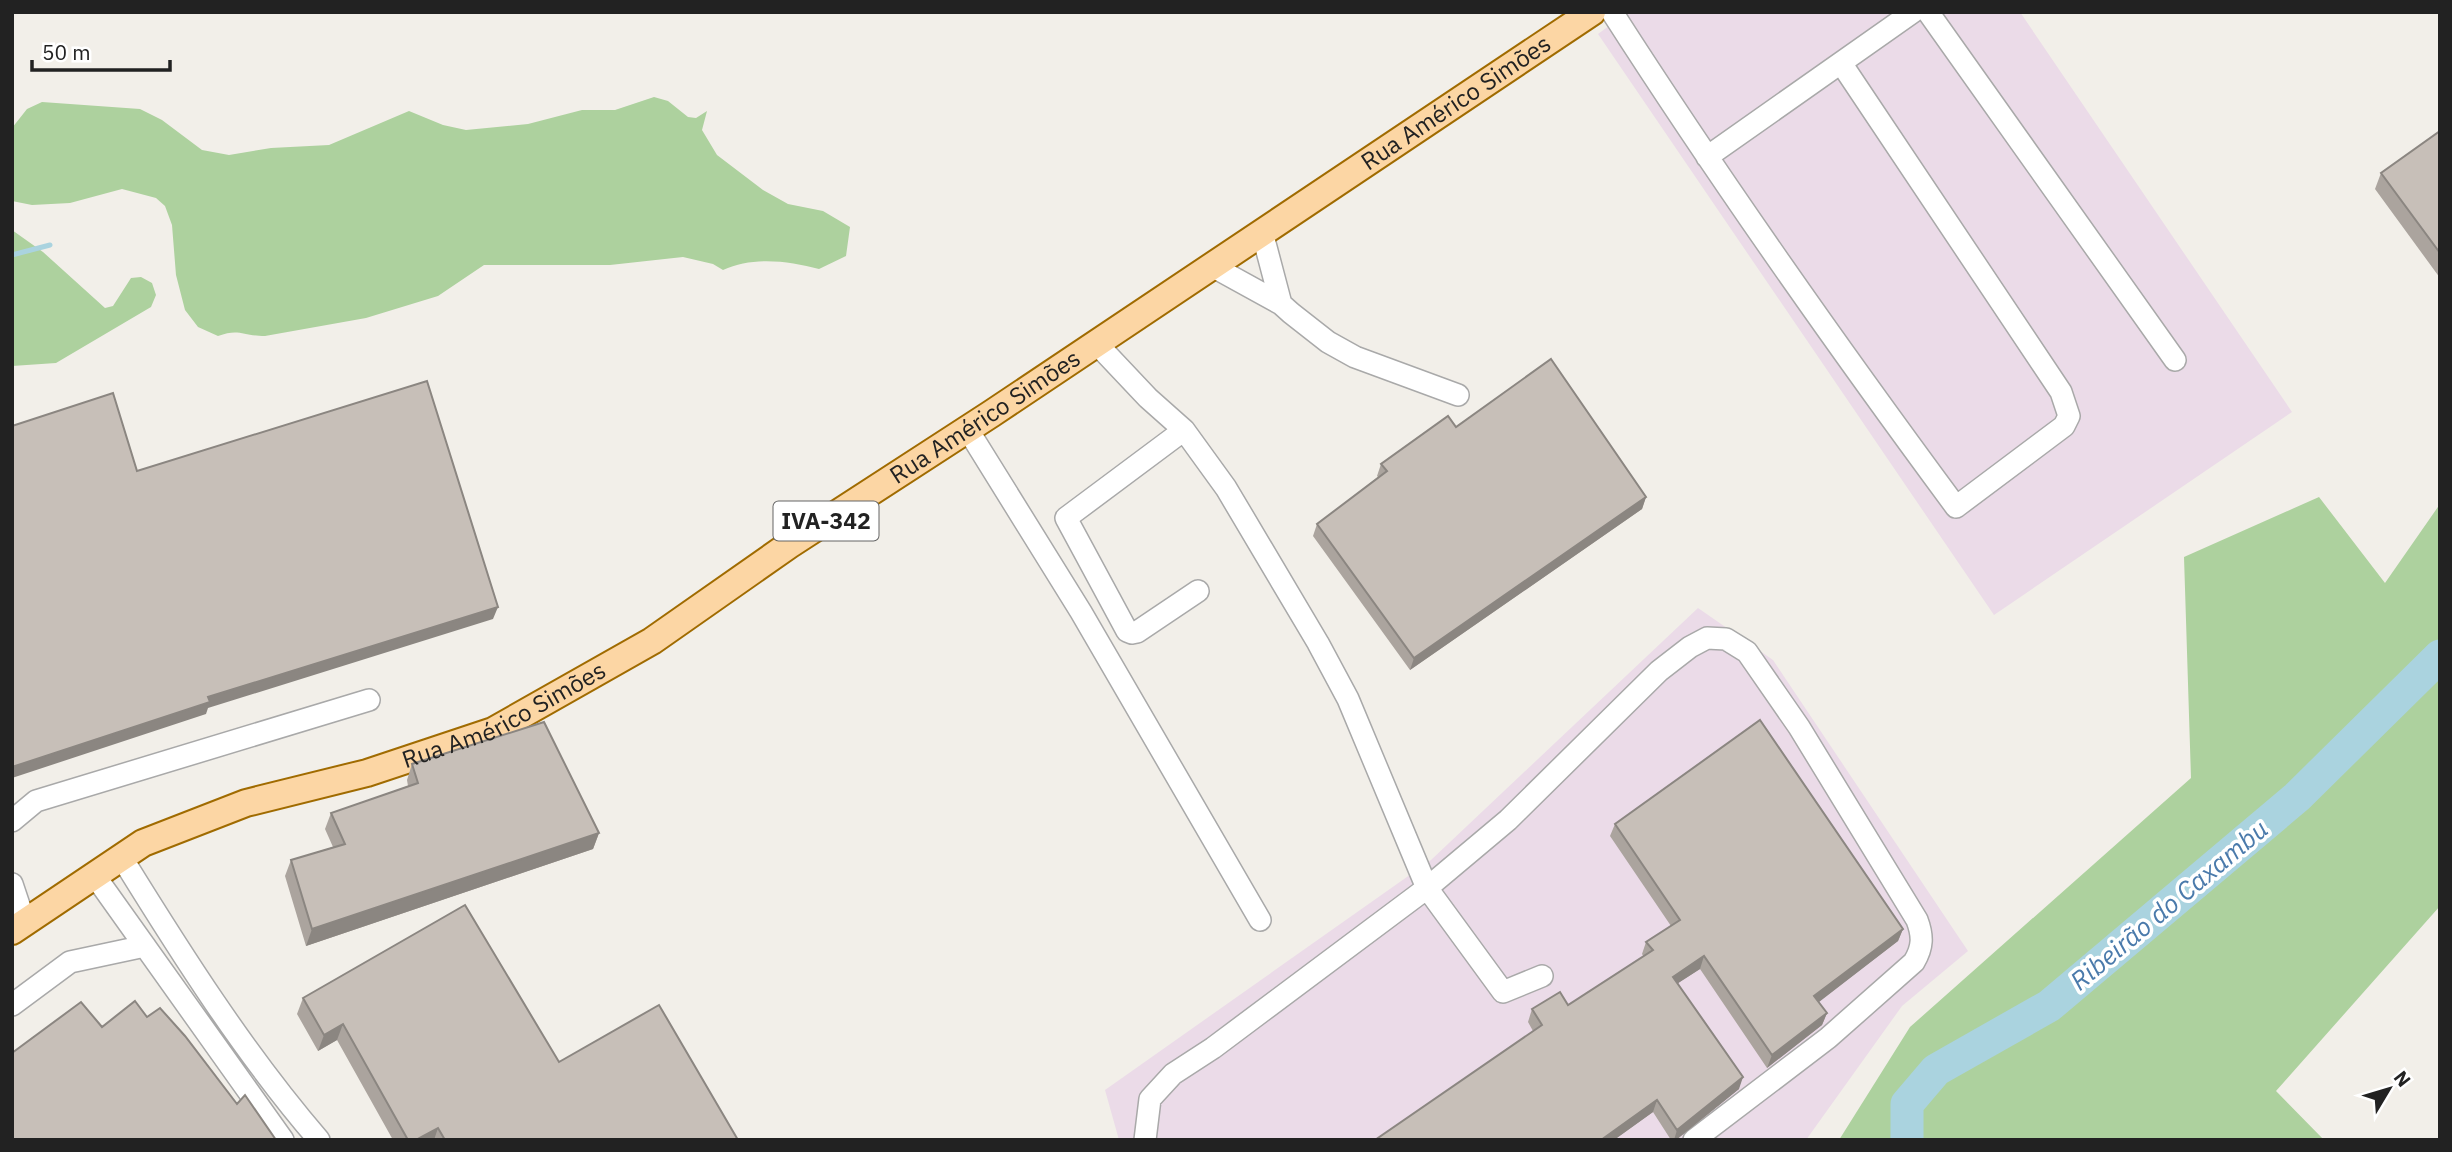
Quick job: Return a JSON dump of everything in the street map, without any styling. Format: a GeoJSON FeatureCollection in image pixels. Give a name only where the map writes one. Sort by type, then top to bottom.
{"type":"FeatureCollection","features":[{"type":"Feature","properties":{"kind":"main road","name":"Rua Américo Simões"},"geometry":{"type":"LineString","coordinates":[[18,927],[143,843],[246,803],[367,773],[493,731],[652,641],[789,545],[968,430],[1592,12]]}},
{"type":"Feature","properties":{"kind":"lane"},"geometry":{"type":"LineString","coordinates":[[1612,12],[1707,157],[1854,368],[1956,507],[2064,426],[2069,415],[2061,392],[1841,63]]}},
{"type":"Feature","properties":{"kind":"lane"},"geometry":{"type":"LineString","coordinates":[[1707,157],[1913,12]]}},
{"type":"Feature","properties":{"kind":"lane"},"geometry":{"type":"LineString","coordinates":[[1928,12],[2175,360]]}},
{"type":"Feature","properties":{"kind":"lane"},"geometry":{"type":"LineString","coordinates":[[1262,232],[1282,304]]}},
{"type":"Feature","properties":{"kind":"lane"},"geometry":{"type":"LineString","coordinates":[[1212,266],[1282,304],[1328,342],[1355,357],[1458,395]]}},
{"type":"Feature","properties":{"kind":"lane"},"geometry":{"type":"LineString","coordinates":[[1097,344],[1148,398],[1184,430],[1226,488],[1342,687],[1427,888],[1503,992],[1542,976]]}},
{"type":"Feature","properties":{"kind":"lane"},"geometry":{"type":"LineString","coordinates":[[968,430],[1080,612],[1260,920]]}},
{"type":"Feature","properties":{"kind":"lane"},"geometry":{"type":"LineString","coordinates":[[1184,430],[1066,518],[1127,631],[1137,632],[1198,591]]}},
{"type":"Feature","properties":{"kind":"lane"},"geometry":{"type":"LineString","coordinates":[[1145,1140],[1150,1099],[1173,1074],[1213,1048],[1427,888],[1508,820],[1659,671],[1690,647],[1707,638],[1726,639],[1747,652],[1799,727],[1917,920],[1923,936],[1914,962],[1828,1038],[1694,1140]]}},
{"type":"Feature","properties":{"kind":"lane"},"geometry":{"type":"LineString","coordinates":[[12,821],[36,801],[369,700]]}},
{"type":"Feature","properties":{"kind":"lane"},"geometry":{"type":"LineString","coordinates":[[122,858],[219,1010],[319,1140]]}},
{"type":"Feature","properties":{"kind":"lane"},"geometry":{"type":"LineString","coordinates":[[95,876],[283,1140]]}},
{"type":"Feature","properties":{"kind":"lane"},"geometry":{"type":"LineString","coordinates":[[12,884],[18,927]]}},
{"type":"Feature","properties":{"kind":"lane"},"geometry":{"type":"LineString","coordinates":[[12,1005],[70,962],[145,946]]}},
{"type":"Feature","properties":{"kind":"shaded area"},"geometry":{"type":"Polygon","coordinates":[[[1628,12],[2020,12],[2292,412],[1994,615],[1598,34],[1628,12]]]}},
{"type":"Feature","properties":{"kind":"shaded area"},"geometry":{"type":"Polygon","coordinates":[[[1698,608],[1773,660],[1968,951],[1902,1006],[1806,1140],[1119,1140],[1105,1090],[1431,860],[1698,608]]]}},
{"type":"Feature","properties":{"kind":"green space"},"geometry":{"type":"Polygon","coordinates":[[[654,97],[668,101],[688,117],[696,118],[707,111],[702,130],[717,155],[763,190],[788,204],[823,211],[850,227],[846,256],[819,269],[759,261],[723,270],[713,264],[683,257],[610,265],[484,265],[438,296],[366,318],[265,336],[236,332],[218,336],[198,327],[185,310],[176,275],[172,225],[165,206],[156,198],[122,189],[70,203],[32,205],[12,201],[12,128],[27,109],[42,102],[140,109],[162,120],[202,150],[229,155],[271,148],[329,145],[409,111],[443,125],[466,130],[528,124],[582,110],[615,110],[654,97]]]}},
{"type":"Feature","properties":{"kind":"green space"},"geometry":{"type":"Polygon","coordinates":[[[12,230],[43,252],[105,308],[113,306],[131,278],[141,277],[152,283],[156,295],[151,307],[56,363],[12,366],[12,230]]]}},
{"type":"Feature","properties":{"kind":"green space"},"geometry":{"type":"Polygon","coordinates":[[[2319,497],[2385,583],[2440,504],[2440,906],[2276,1091],[2324,1140],[1839,1140],[1910,1027],[2191,778],[2184,557],[2319,497]]]}},
{"type":"Feature","properties":{"kind":"building"},"geometry":{"type":"Polygon","coordinates":[[[2440,131],[2440,253],[2381,173],[2440,131]]]}},
{"type":"Feature","properties":{"kind":"building"},"geometry":{"type":"Polygon","coordinates":[[[1551,359],[1646,497],[1414,658],[1317,524],[1387,471],[1381,464],[1448,416],[1456,427],[1551,359]]]}},
{"type":"Feature","properties":{"kind":"building"},"geometry":{"type":"Polygon","coordinates":[[[427,381],[498,607],[208,697],[210,702],[12,767],[12,426],[113,393],[137,471],[427,381]]]}},
{"type":"Feature","properties":{"kind":"building"},"geometry":{"type":"Polygon","coordinates":[[[1760,720],[1903,929],[1814,996],[1827,1013],[1772,1055],[1704,956],[1673,977],[1743,1077],[1677,1130],[1657,1100],[1601,1140],[1375,1140],[1542,1025],[1532,1009],[1560,992],[1568,1005],[1653,950],[1646,942],[1680,920],[1615,824],[1760,720]]]}},
{"type":"Feature","properties":{"kind":"building"},"geometry":{"type":"Polygon","coordinates":[[[544,722],[599,833],[312,929],[291,860],[345,844],[331,813],[418,783],[412,764],[544,722]]]}},
{"type":"Feature","properties":{"kind":"building"},"geometry":{"type":"Polygon","coordinates":[[[465,905],[559,1062],[659,1005],[738,1140],[445,1140],[438,1128],[416,1140],[408,1140],[343,1024],[324,1035],[303,998],[465,905]]]}},
{"type":"Feature","properties":{"kind":"building"},"geometry":{"type":"Polygon","coordinates":[[[135,1001],[147,1017],[160,1008],[237,1104],[245,1095],[276,1140],[12,1140],[12,1053],[81,1002],[102,1027],[135,1001]]]}},
{"type":"Feature","properties":{"kind":"waterway"},"geometry":{"type":"LineString","coordinates":[[12,255],[50,245]]}},
{"type":"Feature","properties":{"kind":"waterway","name":"Ribeirão do Caxambu"},"geometry":{"type":"LineString","coordinates":[[1907,1140],[1907,1104],[1936,1070],[2049,1006],[2297,797],[2440,656]]}}]}
